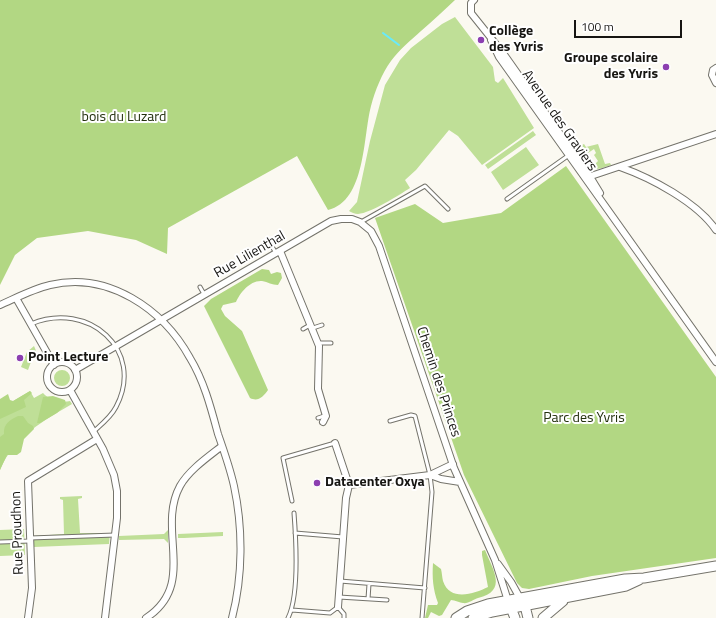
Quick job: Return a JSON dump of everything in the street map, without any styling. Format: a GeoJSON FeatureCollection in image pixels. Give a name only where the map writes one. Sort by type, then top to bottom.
{"type":"FeatureCollection","features":[{"type":"Feature","properties":{"kind":"main road"},"geometry":{"type":"LineString","coordinates":[[456,618],[477,607],[508,599],[625,579],[644,578],[716,566]]}},
{"type":"Feature","properties":{"kind":"main road"},"geometry":{"type":"LineString","coordinates":[[473,618],[511,608],[626,586],[644,578]]}},
{"type":"Feature","properties":{"kind":"main road"},"geometry":{"type":"LineString","coordinates":[[543,618],[556,604],[568,597]]}},
{"type":"Feature","properties":{"kind":"main road"},"geometry":{"type":"LineString","coordinates":[[525,606],[528,618]]}},
{"type":"Feature","properties":{"kind":"main road"},"geometry":{"type":"LineString","coordinates":[[511,608],[515,618]]}},
{"type":"Feature","properties":{"kind":"street","name":"Avenue des Graviers"},"geometry":{"type":"LineString","coordinates":[[474,0],[470,7],[471,13],[491,40],[499,57],[571,154],[716,362]]}},
{"type":"Feature","properties":{"kind":"street"},"geometry":{"type":"LineString","coordinates":[[715,69],[712,75],[716,83]]}},
{"type":"Feature","properties":{"kind":"street"},"geometry":{"type":"LineString","coordinates":[[587,177],[716,134]]}},
{"type":"Feature","properties":{"kind":"street"},"geometry":{"type":"LineString","coordinates":[[620,167],[656,182],[710,220],[716,230]]}},
{"type":"Feature","properties":{"kind":"street"},"geometry":{"type":"LineString","coordinates":[[710,220],[716,217]]}},
{"type":"Feature","properties":{"kind":"street","name":"Chemin des Princes"},"geometry":{"type":"LineString","coordinates":[[352,219],[360,222],[371,231],[387,264],[453,464],[495,560],[511,608]]}},
{"type":"Feature","properties":{"kind":"street","name":"Rue Lilienthal"},"geometry":{"type":"LineString","coordinates":[[75,370],[331,221],[352,219]]}},
{"type":"Feature","properties":{"kind":"street"},"geometry":{"type":"LineString","coordinates":[[278,252],[312,326],[318,343],[320,354],[318,389],[326,416],[320,420]]}},
{"type":"Feature","properties":{"kind":"street"},"geometry":{"type":"LineString","coordinates":[[0,305],[51,285],[77,282],[89,283],[116,290],[133,298],[162,320],[185,349],[196,369],[234,484],[238,513],[239,577],[232,618]]}},
{"type":"Feature","properties":{"kind":"street"},"geometry":{"type":"LineString","coordinates":[[16,298],[54,364]]}},
{"type":"Feature","properties":{"kind":"street"},"geometry":{"type":"LineString","coordinates":[[66,363],[75,370],[76,381],[70,390],[60,392],[49,385],[47,376],[54,364],[66,363]]}},
{"type":"Feature","properties":{"kind":"street"},"geometry":{"type":"LineString","coordinates":[[70,390],[110,465],[118,491],[115,535],[105,618]]}},
{"type":"Feature","properties":{"kind":"street","name":"Rue Proudhon"},"geometry":{"type":"LineString","coordinates":[[28,618],[32,593],[27,485],[30,479],[97,439]]}},
{"type":"Feature","properties":{"kind":"street"},"geometry":{"type":"LineString","coordinates":[[335,443],[349,485],[346,498],[338,607]]}},
{"type":"Feature","properties":{"kind":"street"},"geometry":{"type":"LineString","coordinates":[[146,618],[164,603],[170,591],[172,578],[173,509],[178,490],[187,476],[222,446]]}},
{"type":"Feature","properties":{"kind":"street"},"geometry":{"type":"LineString","coordinates":[[349,485],[430,475],[453,464]]}},
{"type":"Feature","properties":{"kind":"street"},"geometry":{"type":"LineString","coordinates":[[430,475],[460,482]]}},
{"type":"Feature","properties":{"kind":"street","name":"Chemin des Princes"},"geometry":{"type":"LineString","coordinates":[[495,560],[511,582],[525,606]]}},
{"type":"Feature","properties":{"kind":"lane"},"geometry":{"type":"LineString","coordinates":[[507,199],[571,154]]}},
{"type":"Feature","properties":{"kind":"lane"},"geometry":{"type":"LineString","coordinates":[[360,222],[425,186],[448,209]]}},
{"type":"Feature","properties":{"kind":"lane"},"geometry":{"type":"LineString","coordinates":[[271,245],[278,252]]}},
{"type":"Feature","properties":{"kind":"lane"},"geometry":{"type":"LineString","coordinates":[[200,287],[205,295]]}},
{"type":"Feature","properties":{"kind":"lane"},"geometry":{"type":"LineString","coordinates":[[31,324],[52,317],[78,318],[101,330],[115,346],[120,356],[123,368],[122,392],[113,412],[93,432]]}},
{"type":"Feature","properties":{"kind":"lane"},"geometry":{"type":"LineString","coordinates":[[303,329],[322,324]]}},
{"type":"Feature","properties":{"kind":"lane"},"geometry":{"type":"LineString","coordinates":[[318,343],[330,343]]}},
{"type":"Feature","properties":{"kind":"lane"},"geometry":{"type":"LineString","coordinates":[[390,421],[411,415],[415,416],[430,475],[432,492],[422,618]]}},
{"type":"Feature","properties":{"kind":"lane"},"geometry":{"type":"LineString","coordinates":[[292,501],[283,458],[335,443]]}},
{"type":"Feature","properties":{"kind":"lane"},"geometry":{"type":"LineString","coordinates":[[288,618],[292,610],[295,533],[294,513]]}},
{"type":"Feature","properties":{"kind":"lane"},"geometry":{"type":"LineString","coordinates":[[295,533],[343,537]]}},
{"type":"Feature","properties":{"kind":"lane"},"geometry":{"type":"LineString","coordinates":[[0,542],[115,535]]}},
{"type":"Feature","properties":{"kind":"lane"},"geometry":{"type":"LineString","coordinates":[[340,581],[425,588]]}},
{"type":"Feature","properties":{"kind":"lane"},"geometry":{"type":"LineString","coordinates":[[368,599],[370,584]]}},
{"type":"Feature","properties":{"kind":"lane"},"geometry":{"type":"LineString","coordinates":[[339,597],[387,600]]}},
{"type":"Feature","properties":{"kind":"lane"},"geometry":{"type":"LineString","coordinates":[[292,610],[330,613],[338,607],[344,614],[344,618]]}},
{"type":"Feature","properties":{"kind":"green space","name":"bois du Luzard"},"geometry":{"type":"Polygon","coordinates":[[[0,0],[455,0],[401,49],[385,71],[371,106],[361,166],[356,181],[350,194],[340,204],[328,210],[297,156],[168,228],[167,254],[136,240],[88,231],[37,238],[15,255],[0,285],[0,0]]]}},
{"type":"Feature","properties":{"kind":"green space"},"geometry":{"type":"Polygon","coordinates":[[[455,17],[493,67],[495,81],[498,83],[503,78],[534,128],[482,165],[458,136],[449,130],[416,170],[405,180],[410,188],[385,203],[364,213],[358,214],[349,211],[357,202],[370,141],[385,85],[400,60],[411,48],[442,24],[455,17]]]}},
{"type":"Feature","properties":{"kind":"green space"},"geometry":{"type":"Polygon","coordinates":[[[533,131],[536,135],[488,169],[485,165],[533,131]]]}},
{"type":"Feature","properties":{"kind":"green space"},"geometry":{"type":"Polygon","coordinates":[[[584,144],[586,147],[598,144],[605,164],[610,163],[611,165],[597,169],[591,167],[586,160],[589,157],[595,164],[598,161],[594,155],[596,153],[594,149],[582,157],[576,148],[584,144]]]}},
{"type":"Feature","properties":{"kind":"green space"},"geometry":{"type":"Polygon","coordinates":[[[526,147],[539,165],[503,190],[491,172],[526,147]]]}},
{"type":"Feature","properties":{"kind":"green space","name":"Parc des Yvris"},"geometry":{"type":"Polygon","coordinates":[[[566,166],[716,377],[716,558],[592,576],[529,589],[522,588],[517,583],[464,475],[375,218],[415,204],[443,223],[501,213],[566,166]]]}},
{"type":"Feature","properties":{"kind":"green space"},"geometry":{"type":"Polygon","coordinates":[[[262,269],[269,270],[271,274],[277,272],[281,273],[282,278],[278,285],[262,281],[253,283],[243,291],[236,302],[223,305],[221,309],[225,316],[242,331],[268,390],[262,397],[253,399],[250,398],[204,306],[211,299],[262,269]]]}},
{"type":"Feature","properties":{"kind":"green space"},"geometry":{"type":"Polygon","coordinates":[[[34,346],[37,353],[32,359],[28,370],[21,367],[27,352],[34,346]]]}},
{"type":"Feature","properties":{"kind":"green space"},"geometry":{"type":"Polygon","coordinates":[[[59,370],[65,370],[70,375],[68,384],[65,386],[59,386],[54,381],[54,375],[59,370]]]}},
{"type":"Feature","properties":{"kind":"green space"},"geometry":{"type":"Polygon","coordinates":[[[30,391],[34,398],[43,393],[52,399],[63,402],[70,401],[72,404],[51,416],[22,438],[6,458],[0,470],[0,409],[30,391]]]}},
{"type":"Feature","properties":{"kind":"green space"},"geometry":{"type":"Polygon","coordinates":[[[30,391],[32,393],[24,400],[26,407],[0,419],[0,399],[8,394],[10,400],[13,401],[30,391]]]}},
{"type":"Feature","properties":{"kind":"green space"},"geometry":{"type":"Polygon","coordinates":[[[53,396],[65,400],[66,404],[57,413],[40,423],[37,423],[43,397],[53,396]]]}},
{"type":"Feature","properties":{"kind":"green space"},"geometry":{"type":"Polygon","coordinates":[[[18,416],[23,416],[34,429],[24,439],[21,452],[17,455],[7,455],[0,470],[0,437],[4,434],[6,425],[18,416]]]}},
{"type":"Feature","properties":{"kind":"green space"},"geometry":{"type":"Polygon","coordinates":[[[82,496],[82,498],[78,499],[80,533],[110,533],[109,544],[34,547],[33,536],[64,534],[63,500],[60,499],[60,497],[82,496]]]}},
{"type":"Feature","properties":{"kind":"green space"},"geometry":{"type":"Polygon","coordinates":[[[24,529],[25,555],[0,556],[0,530],[24,529]]]}},
{"type":"Feature","properties":{"kind":"green space"},"geometry":{"type":"Polygon","coordinates":[[[168,530],[168,543],[164,539],[119,540],[119,536],[164,534],[168,530]]]}},
{"type":"Feature","properties":{"kind":"green space"},"geometry":{"type":"Polygon","coordinates":[[[223,532],[223,536],[178,538],[178,534],[223,532]]]}},
{"type":"Feature","properties":{"kind":"green space"},"geometry":{"type":"Polygon","coordinates":[[[485,550],[496,579],[496,585],[493,590],[487,595],[467,603],[451,600],[442,615],[439,616],[431,612],[428,618],[425,618],[428,605],[437,605],[438,603],[433,583],[433,563],[441,569],[446,588],[457,594],[469,594],[488,587],[482,555],[482,551],[485,550]]]}},
{"type":"Feature","properties":{"kind":"waterway"},"geometry":{"type":"LineString","coordinates":[[383,33],[399,45]]}},
{"type":"Feature","properties":{"kind":"place","name":"Collège des Yvris"},"geometry":{"type":"Point","coordinates":[481,40]}},
{"type":"Feature","properties":{"kind":"place","name":"Groupe scolaire des Yvris"},"geometry":{"type":"Point","coordinates":[666,67]}},
{"type":"Feature","properties":{"kind":"place","name":"Point Lecture"},"geometry":{"type":"Point","coordinates":[20,358]}},
{"type":"Feature","properties":{"kind":"place","name":"Datacenter Oxya"},"geometry":{"type":"Point","coordinates":[317,483]}}]}
